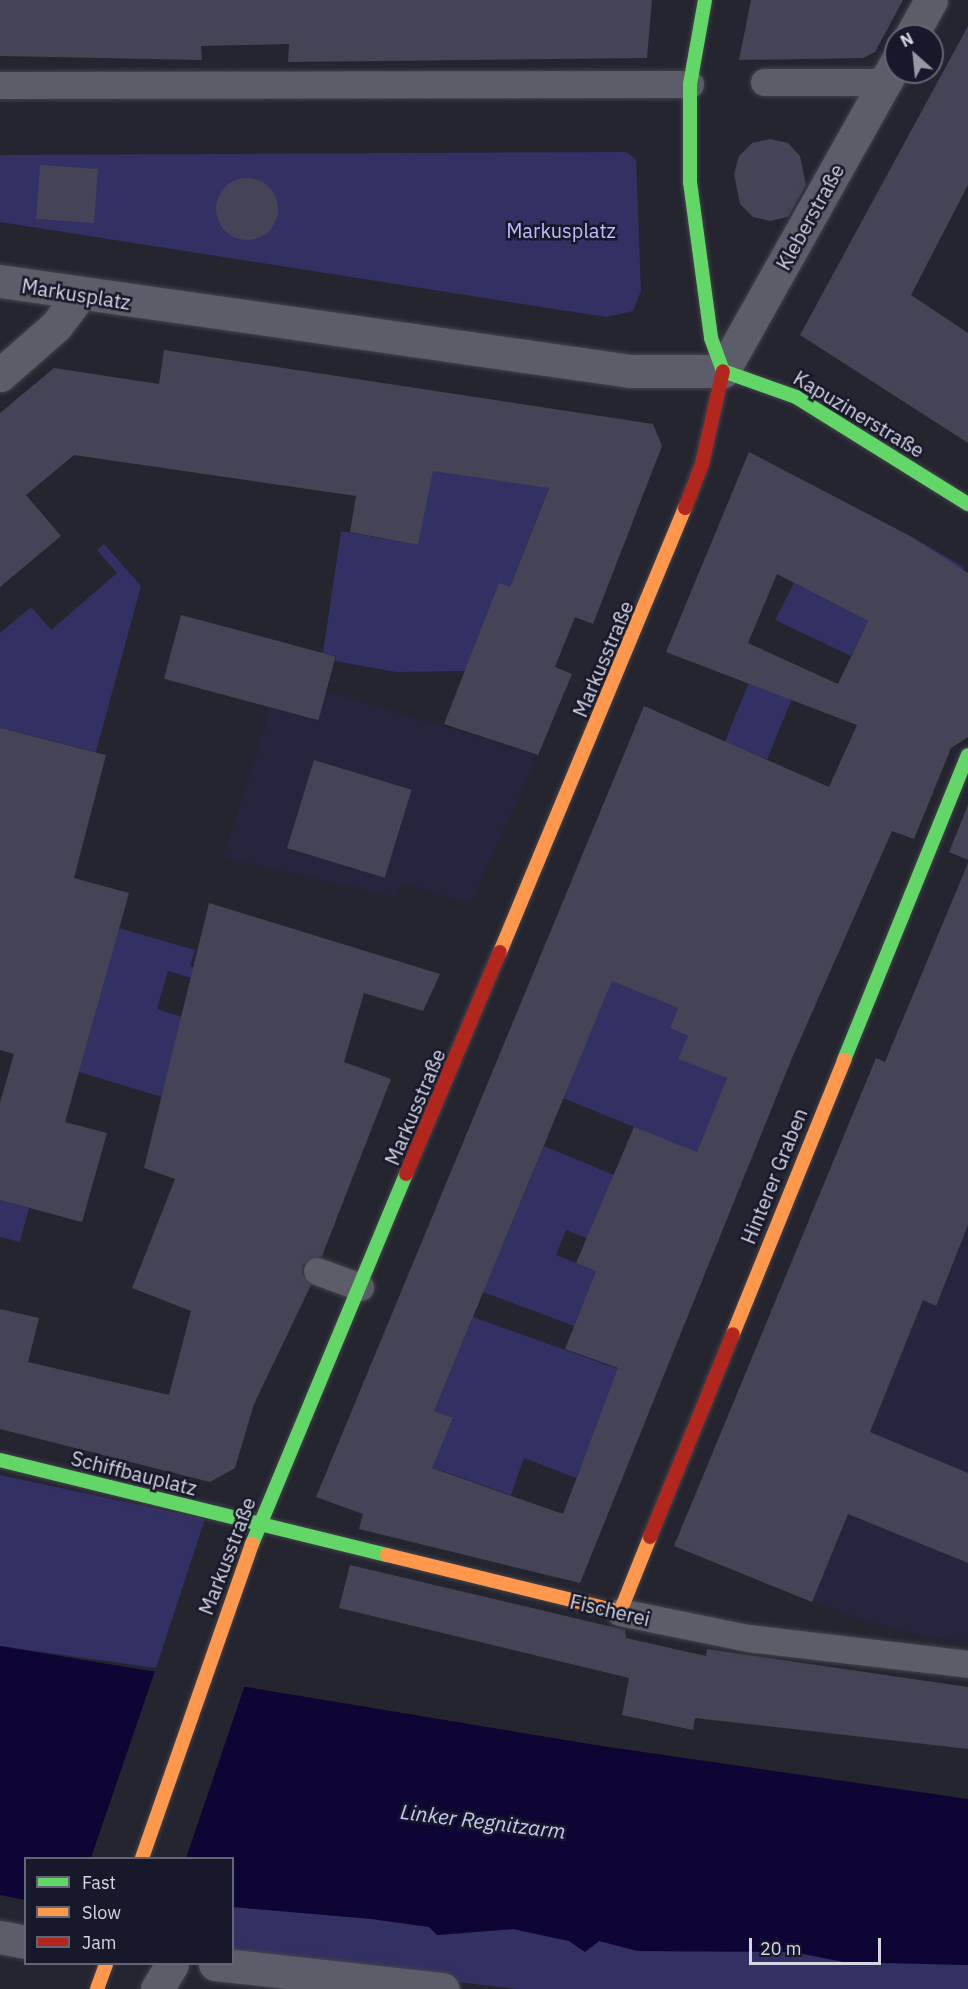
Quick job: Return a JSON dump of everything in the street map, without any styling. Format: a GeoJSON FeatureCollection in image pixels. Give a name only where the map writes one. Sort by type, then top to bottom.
{"type":"FeatureCollection","features":[{"type":"Feature","properties":{"kind":"street"},"geometry":{"type":"LineString","coordinates":[[705,0],[690,84],[696,241],[711,338],[723,371]]}},
{"type":"Feature","properties":{"kind":"street"},"geometry":{"type":"LineString","coordinates":[[918,24],[931,0]]}},
{"type":"Feature","properties":{"kind":"street","name":"Kleberstraße"},"geometry":{"type":"LineString","coordinates":[[723,371],[885,84]]}},
{"type":"Feature","properties":{"kind":"street","name":"Markusplatz"},"geometry":{"type":"LineString","coordinates":[[0,281],[79,296],[630,371],[723,371]]}},
{"type":"Feature","properties":{"kind":"street"},"geometry":{"type":"LineString","coordinates":[[0,375],[56,326],[79,296]]}},
{"type":"Feature","properties":{"kind":"street","name":"Kapuzinerstraße"},"geometry":{"type":"LineString","coordinates":[[723,371],[796,397],[968,504]]}},
{"type":"Feature","properties":{"kind":"street","name":"Markusstraße"},"geometry":{"type":"LineString","coordinates":[[142,1857],[259,1523],[666,558],[702,464],[723,371]]}},
{"type":"Feature","properties":{"kind":"street","name":"Hinterer Graben"},"geometry":{"type":"LineString","coordinates":[[620,1612],[968,755]]}},
{"type":"Feature","properties":{"kind":"street","name":"Schiffbauplatz"},"geometry":{"type":"LineString","coordinates":[[0,1460],[259,1523]]}},
{"type":"Feature","properties":{"kind":"street","name":"Fischerei"},"geometry":{"type":"LineString","coordinates":[[259,1523],[620,1612]]}},
{"type":"Feature","properties":{"kind":"street"},"geometry":{"type":"LineString","coordinates":[[0,1937],[24,1942]]}},
{"type":"Feature","properties":{"kind":"street"},"geometry":{"type":"LineString","coordinates":[[97,1989],[106,1965]]}},
{"type":"Feature","properties":{"kind":"street"},"geometry":{"type":"LineString","coordinates":[[157,1989],[171,1965]]}},
{"type":"Feature","properties":{"kind":"street"},"geometry":{"type":"LineString","coordinates":[[224,1965],[443,1989]]}},
{"type":"Feature","properties":{"kind":"lane"},"geometry":{"type":"LineString","coordinates":[[764,82],[884,73]]}},
{"type":"Feature","properties":{"kind":"lane"},"geometry":{"type":"LineString","coordinates":[[9,85],[690,84]]}},
{"type":"Feature","properties":{"kind":"lane"},"geometry":{"type":"LineString","coordinates":[[317,1271],[360,1287]]}},
{"type":"Feature","properties":{"kind":"lane","name":"Fischerei"},"geometry":{"type":"LineString","coordinates":[[620,1612],[748,1638],[968,1664]]}},
{"type":"Feature","properties":{"kind":"shaded area"},"geometry":{"type":"Polygon","coordinates":[[[326,691],[538,755],[470,904],[402,883],[396,898],[223,857],[271,708],[318,721],[326,691]]]}},
{"type":"Feature","properties":{"kind":"shaded area"},"geometry":{"type":"Polygon","coordinates":[[[968,861],[968,1640],[933,1638],[862,1620],[674,1546],[876,1058],[885,1062],[968,861]]]}},
{"type":"Feature","properties":{"kind":"green space","name":"Markusplatz"},"geometry":{"type":"Polygon","coordinates":[[[626,152],[636,159],[641,291],[633,311],[606,317],[0,222],[0,155],[626,152]]]}},
{"type":"Feature","properties":{"kind":"green space"},"geometry":{"type":"Polygon","coordinates":[[[431,470],[549,487],[510,587],[465,671],[396,672],[335,661],[336,656],[323,653],[341,531],[418,545],[431,470]]]}},
{"type":"Feature","properties":{"kind":"green space"},"geometry":{"type":"Polygon","coordinates":[[[912,537],[964,567],[942,614],[868,621],[912,537]]]}},
{"type":"Feature","properties":{"kind":"green space"},"geometry":{"type":"Polygon","coordinates":[[[104,544],[141,586],[96,752],[0,728],[0,633],[31,607],[51,630],[117,573],[97,550],[104,544]]]}},
{"type":"Feature","properties":{"kind":"green space"},"geometry":{"type":"Polygon","coordinates":[[[794,583],[868,621],[851,656],[775,620],[794,583]]]}},
{"type":"Feature","properties":{"kind":"green space"},"geometry":{"type":"Polygon","coordinates":[[[755,667],[798,684],[767,759],[725,742],[755,667]]]}},
{"type":"Feature","properties":{"kind":"green space"},"geometry":{"type":"Polygon","coordinates":[[[119,928],[195,950],[190,966],[265,989],[267,1000],[168,971],[157,1009],[182,1017],[162,1097],[79,1072],[119,928]]]}},
{"type":"Feature","properties":{"kind":"green space"},"geometry":{"type":"Polygon","coordinates":[[[612,981],[678,1008],[670,1028],[688,1036],[679,1059],[727,1078],[683,1190],[634,1127],[563,1098],[612,981]]]}},
{"type":"Feature","properties":{"kind":"green space"},"geometry":{"type":"Polygon","coordinates":[[[544,1146],[614,1175],[587,1238],[566,1230],[556,1255],[596,1271],[574,1326],[483,1292],[544,1146]]]}},
{"type":"Feature","properties":{"kind":"green space"},"geometry":{"type":"Polygon","coordinates":[[[0,1200],[29,1208],[20,1242],[0,1237],[0,1200]]]}},
{"type":"Feature","properties":{"kind":"green space"},"geometry":{"type":"Polygon","coordinates":[[[473,1317],[621,1370],[576,1478],[524,1458],[511,1495],[431,1467],[453,1419],[434,1411],[473,1317]]]}},
{"type":"Feature","properties":{"kind":"green space"},"geometry":{"type":"Polygon","coordinates":[[[0,1475],[205,1519],[156,1668],[0,1646],[0,1475]]]}},
{"type":"Feature","properties":{"kind":"green space"},"geometry":{"type":"Polygon","coordinates":[[[234,1907],[372,1919],[429,1927],[438,1935],[513,1929],[569,1941],[585,1952],[599,1941],[638,1951],[793,1952],[844,1962],[968,1965],[968,1989],[520,1989],[234,1957],[234,1907]]]}},
{"type":"Feature","properties":{"kind":"water","name":"Linker Regnitzarm"},"geometry":{"type":"Polygon","coordinates":[[[0,1646],[602,1746],[968,1799],[968,1965],[844,1962],[793,1952],[638,1951],[599,1941],[585,1952],[569,1941],[513,1929],[437,1935],[429,1927],[372,1919],[234,1907],[234,1857],[24,1857],[24,1900],[0,1895],[0,1646]]]}},
{"type":"Feature","properties":{"kind":"pier"},"geometry":{"type":"Polygon","coordinates":[[[157,1665],[246,1682],[186,1857],[91,1857],[157,1665]]]}},
{"type":"Feature","properties":{"kind":"building"},"geometry":{"type":"Polygon","coordinates":[[[0,0],[652,0],[647,58],[288,62],[289,44],[201,46],[202,60],[0,56],[0,0]]]}},
{"type":"Feature","properties":{"kind":"building"},"geometry":{"type":"Polygon","coordinates":[[[751,0],[903,0],[890,24],[884,24],[884,35],[875,52],[863,58],[739,60],[751,0]]]}},
{"type":"Feature","properties":{"kind":"building"},"geometry":{"type":"Polygon","coordinates":[[[968,26],[968,185],[911,295],[968,333],[968,443],[800,335],[936,84],[944,84],[944,70],[968,26]]]}},
{"type":"Feature","properties":{"kind":"building"},"geometry":{"type":"Polygon","coordinates":[[[770,139],[788,143],[800,156],[806,185],[788,217],[770,221],[753,217],[740,204],[734,174],[739,156],[752,143],[770,139]]]}},
{"type":"Feature","properties":{"kind":"building"},"geometry":{"type":"Polygon","coordinates":[[[40,165],[98,169],[94,223],[36,219],[40,165]]]}},
{"type":"Feature","properties":{"kind":"building"},"geometry":{"type":"Polygon","coordinates":[[[241,178],[253,178],[269,187],[276,197],[278,209],[276,221],[269,231],[253,240],[241,240],[230,235],[221,226],[216,215],[216,203],[221,192],[230,183],[241,178]]]}},
{"type":"Feature","properties":{"kind":"building"},"geometry":{"type":"Polygon","coordinates":[[[164,350],[653,424],[662,446],[593,624],[575,617],[555,667],[572,674],[538,755],[444,724],[499,583],[510,587],[549,488],[433,471],[418,545],[350,532],[356,496],[74,455],[26,495],[61,536],[0,587],[0,413],[54,368],[159,384],[164,350]]]}},
{"type":"Feature","properties":{"kind":"building"},"geometry":{"type":"Polygon","coordinates":[[[749,452],[910,536],[968,573],[968,737],[951,748],[914,839],[892,831],[792,1058],[580,1583],[359,1529],[363,1514],[316,1497],[644,706],[829,787],[857,725],[666,652],[749,452]],[[777,574],[748,643],[838,684],[868,621],[777,574]],[[612,981],[434,1411],[453,1418],[432,1468],[563,1514],[618,1368],[565,1349],[596,1271],[576,1263],[634,1127],[697,1152],[727,1078],[678,1059],[688,1036],[670,1028],[678,1008],[612,981]]]}},
{"type":"Feature","properties":{"kind":"building"},"geometry":{"type":"Polygon","coordinates":[[[181,615],[336,656],[318,720],[164,679],[181,615]]]}},
{"type":"Feature","properties":{"kind":"building"},"geometry":{"type":"Polygon","coordinates":[[[0,728],[106,755],[74,878],[129,893],[65,1122],[107,1133],[82,1222],[0,1200],[0,1103],[14,1054],[0,1050],[0,728]]]}},
{"type":"Feature","properties":{"kind":"building"},"geometry":{"type":"Polygon","coordinates":[[[314,760],[412,790],[385,878],[287,848],[314,760]]]}},
{"type":"Feature","properties":{"kind":"building"},"geometry":{"type":"Polygon","coordinates":[[[968,805],[968,860],[949,852],[968,805]]]}},
{"type":"Feature","properties":{"kind":"building"},"geometry":{"type":"Polygon","coordinates":[[[968,863],[968,1225],[936,1306],[923,1300],[870,1432],[968,1473],[968,1563],[848,1514],[812,1602],[674,1546],[876,1058],[885,1062],[968,863]]]}},
{"type":"Feature","properties":{"kind":"building"},"geometry":{"type":"Polygon","coordinates":[[[209,903],[440,974],[423,1011],[364,993],[344,1062],[391,1079],[322,1256],[303,1265],[302,1274],[311,1285],[254,1404],[235,1468],[210,1482],[0,1429],[0,1309],[39,1318],[28,1362],[169,1395],[191,1311],[132,1288],[175,1179],[144,1168],[209,903]]]}},
{"type":"Feature","properties":{"kind":"building"},"geometry":{"type":"Polygon","coordinates":[[[350,1565],[625,1630],[626,1638],[706,1656],[707,1649],[968,1687],[968,1749],[695,1718],[693,1730],[622,1715],[629,1678],[339,1608],[350,1565]]]}},
{"type":"Feature","properties":{"kind":"traffic: fast"},"geometry":{"type":"LineString","coordinates":[[705,0],[690,84],[690,182],[711,338],[723,371]]}},
{"type":"Feature","properties":{"kind":"traffic: fast"},"geometry":{"type":"LineString","coordinates":[[723,371],[796,397],[968,504]]}},
{"type":"Feature","properties":{"kind":"traffic: fast"},"geometry":{"type":"LineString","coordinates":[[844,1060],[968,755]]}},
{"type":"Feature","properties":{"kind":"traffic: fast"},"geometry":{"type":"LineString","coordinates":[[252,1544],[406,1174]]}},
{"type":"Feature","properties":{"kind":"traffic: fast"},"geometry":{"type":"LineString","coordinates":[[0,1460],[387,1555]]}},
{"type":"Feature","properties":{"kind":"traffic: slow"},"geometry":{"type":"LineString","coordinates":[[500,952],[685,508]]}},
{"type":"Feature","properties":{"kind":"traffic: slow"},"geometry":{"type":"LineString","coordinates":[[733,1334],[844,1060]]}},
{"type":"Feature","properties":{"kind":"traffic: slow"},"geometry":{"type":"LineString","coordinates":[[387,1555],[620,1612],[650,1537]]}},
{"type":"Feature","properties":{"kind":"traffic: slow"},"geometry":{"type":"LineString","coordinates":[[142,1857],[252,1544]]}},
{"type":"Feature","properties":{"kind":"traffic: slow"},"geometry":{"type":"LineString","coordinates":[[97,1989],[106,1965]]}},
{"type":"Feature","properties":{"kind":"traffic: jam"},"geometry":{"type":"LineString","coordinates":[[685,508],[702,464],[723,371]]}},
{"type":"Feature","properties":{"kind":"traffic: jam"},"geometry":{"type":"LineString","coordinates":[[406,1174],[500,952]]}},
{"type":"Feature","properties":{"kind":"traffic: jam"},"geometry":{"type":"LineString","coordinates":[[650,1537],[733,1334]]}}]}
